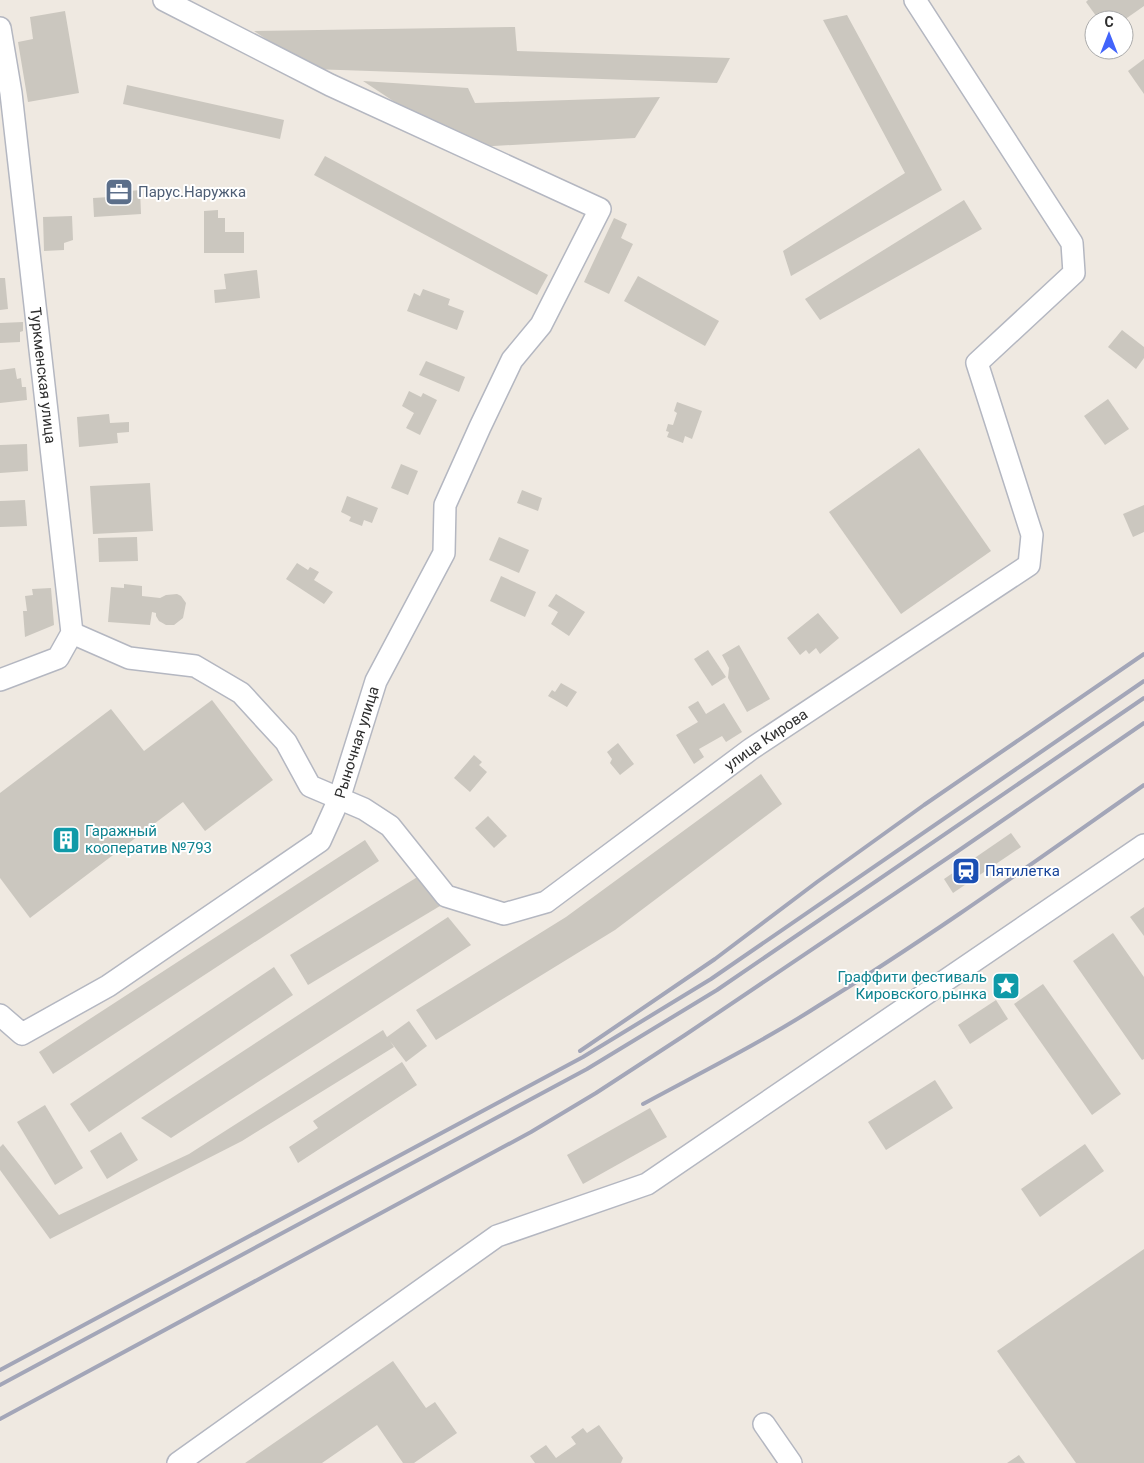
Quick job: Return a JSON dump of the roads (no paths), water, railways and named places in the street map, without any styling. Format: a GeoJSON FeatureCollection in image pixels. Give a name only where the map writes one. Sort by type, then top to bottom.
{"type":"FeatureCollection","features":[{"type":"Feature","properties":{"kind":"street","name":"Рыночная улица"},"geometry":{"type":"LineString","coordinates":[[9,1028],[108,986],[320,841],[339,799],[376,681],[444,554],[445,505],[512,360],[541,325],[600,209],[330,85],[164,0]]}},
{"type":"Feature","properties":{"kind":"street","name":"улица Кирова"},"geometry":{"type":"LineString","coordinates":[[339,799],[364,809],[390,826],[446,896],[504,914],[546,902],[751,749],[1029,565],[1032,535],[977,363],[1074,273],[1072,243],[915,0]]}},
{"type":"Feature","properties":{"kind":"street","name":"Туркменская улица"},"geometry":{"type":"LineString","coordinates":[[0,28],[4,84],[72,633]]}},
{"type":"Feature","properties":{"kind":"street"},"geometry":{"type":"LineString","coordinates":[[0,680],[58,658],[72,633],[129,658],[195,666],[241,693],[286,742],[310,786],[339,799]]}},
{"type":"Feature","properties":{"kind":"street"},"geometry":{"type":"LineString","coordinates":[[0,661],[22,672]]}},
{"type":"Feature","properties":{"kind":"street"},"geometry":{"type":"LineString","coordinates":[[178,1463],[497,1236],[647,1184],[1144,845]]}},
{"type":"Feature","properties":{"kind":"street"},"geometry":{"type":"LineString","coordinates":[[764,1424],[791,1463]]}},
{"type":"Feature","properties":{"kind":"railway"},"geometry":{"type":"LineString","coordinates":[[580,1051],[715,959],[924,805],[1144,654]]}},
{"type":"Feature","properties":{"kind":"railway"},"geometry":{"type":"LineString","coordinates":[[0,1370],[583,1057],[711,979],[1144,681]]}},
{"type":"Feature","properties":{"kind":"railway"},"geometry":{"type":"LineString","coordinates":[[0,1385],[587,1069],[717,990],[1144,698]]}},
{"type":"Feature","properties":{"kind":"railway"},"geometry":{"type":"LineString","coordinates":[[0,1419],[531,1132],[596,1093],[958,851],[1144,723]]}},
{"type":"Feature","properties":{"kind":"railway"},"geometry":{"type":"LineString","coordinates":[[643,1104],[775,1032],[860,980],[983,898],[1144,785]]}},
{"type":"Feature","properties":{"kind":"place","name":"Парус.Наружка"},"geometry":{"type":"Point","coordinates":[119,192]}},
{"type":"Feature","properties":{"kind":"place","name":"Гаражный кооператив №793"},"geometry":{"type":"Point","coordinates":[66,840]}},
{"type":"Feature","properties":{"kind":"place","name":"Пятилетка"},"geometry":{"type":"Point","coordinates":[966,871]}},
{"type":"Feature","properties":{"kind":"place","name":"Граффити фестиваль Кировского рынка"},"geometry":{"type":"Point","coordinates":[1006,986]}}]}
